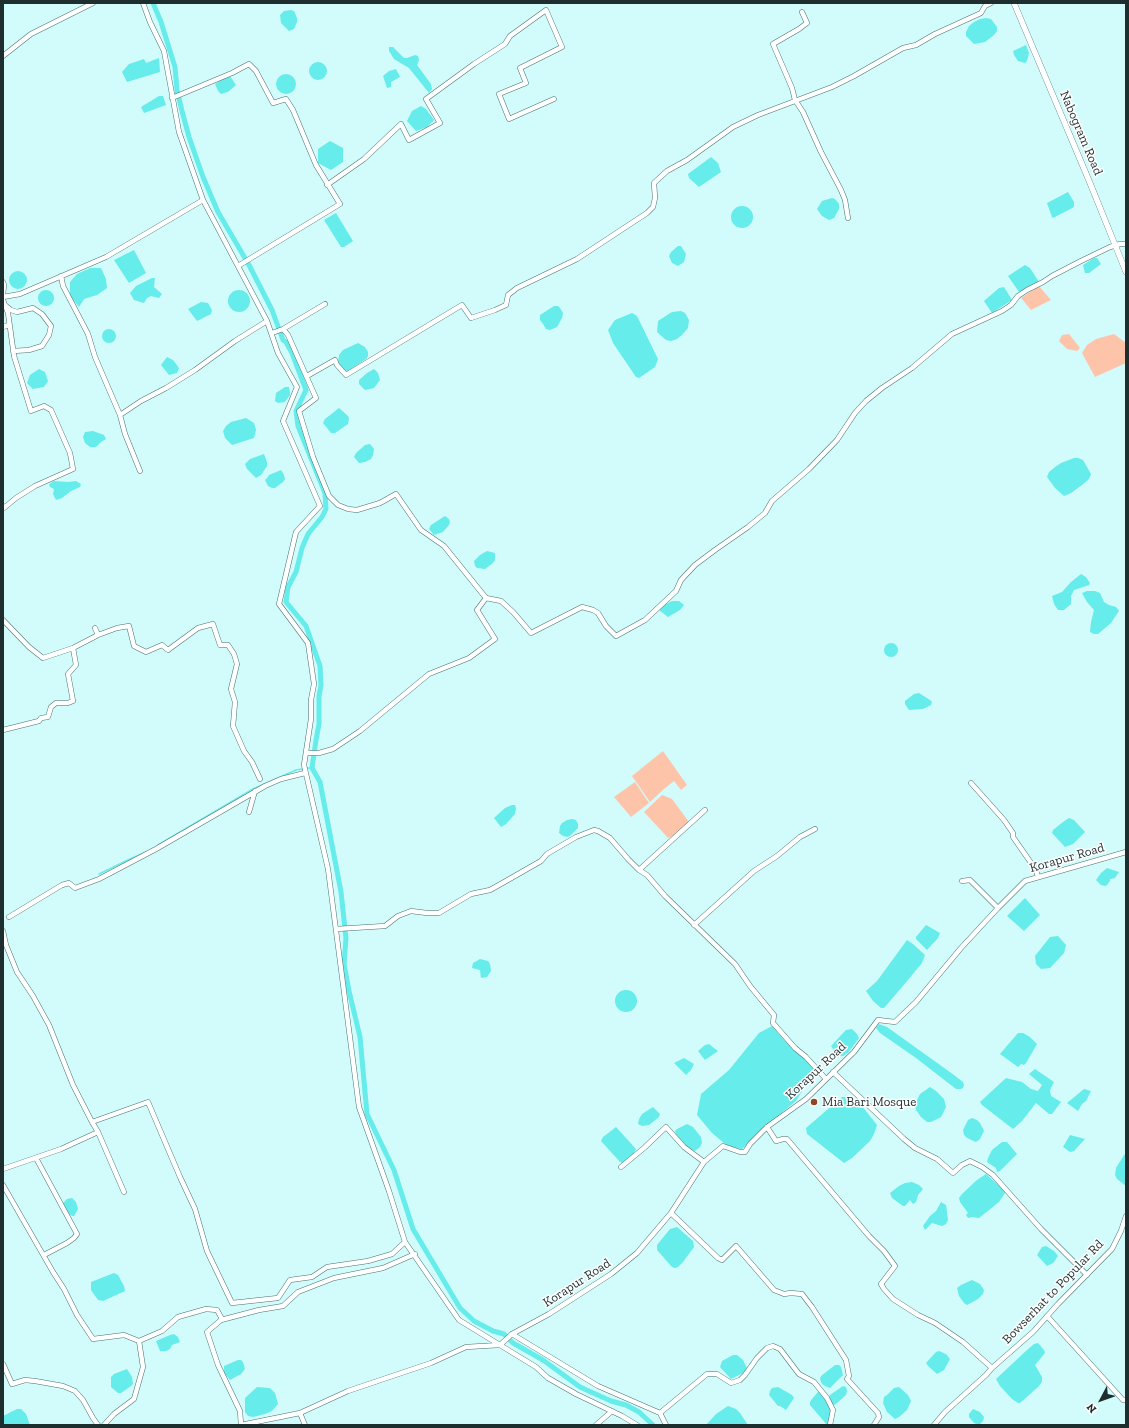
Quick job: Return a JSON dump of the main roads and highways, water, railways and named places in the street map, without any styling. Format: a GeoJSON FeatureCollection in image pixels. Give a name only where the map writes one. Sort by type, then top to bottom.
{"type":"FeatureCollection","features":[{"type":"Feature","properties":{"kind":"main road","name":"Nabogram Road"},"geometry":{"type":"LineString","coordinates":[[1014,3],[1126,272]]}},
{"type":"Feature","properties":{"kind":"water"},"geometry":{"type":"Polygon","coordinates":[[[284,11],[294,11],[297,22],[294,29],[289,31],[281,23],[280,15],[284,11]]]}},
{"type":"Feature","properties":{"kind":"water"},"geometry":{"type":"Polygon","coordinates":[[[986,18],[991,19],[997,27],[997,31],[985,42],[974,44],[966,36],[966,32],[969,26],[974,22],[986,18]]]}},
{"type":"Feature","properties":{"kind":"water"},"geometry":{"type":"Polygon","coordinates":[[[1026,45],[1029,53],[1025,63],[1018,61],[1013,51],[1026,45]]]}},
{"type":"Feature","properties":{"kind":"water"},"geometry":{"type":"Polygon","coordinates":[[[389,47],[393,47],[404,58],[415,55],[418,56],[419,60],[417,65],[431,84],[432,89],[429,93],[409,68],[394,59],[389,51],[389,47]]]}},
{"type":"Feature","properties":{"kind":"water"},"geometry":{"type":"Polygon","coordinates":[[[159,58],[160,72],[127,82],[122,72],[129,64],[144,59],[146,63],[159,58]]]}},
{"type":"Feature","properties":{"kind":"water"},"geometry":{"type":"Polygon","coordinates":[[[318,62],[324,65],[327,71],[324,77],[318,80],[312,77],[309,71],[312,65],[318,62]]]}},
{"type":"Feature","properties":{"kind":"water"},"geometry":{"type":"Polygon","coordinates":[[[396,69],[400,77],[391,82],[391,87],[387,88],[383,76],[389,71],[396,69]]]}},
{"type":"Feature","properties":{"kind":"water"},"geometry":{"type":"Polygon","coordinates":[[[286,74],[293,77],[296,84],[293,91],[286,94],[279,91],[276,84],[279,77],[286,74]]]}},
{"type":"Feature","properties":{"kind":"water"},"geometry":{"type":"Polygon","coordinates":[[[230,76],[236,85],[228,92],[221,94],[215,84],[230,76]]]}},
{"type":"Feature","properties":{"kind":"water"},"geometry":{"type":"Polygon","coordinates":[[[159,96],[163,96],[166,105],[144,113],[141,107],[159,96]]]}},
{"type":"Feature","properties":{"kind":"water"},"geometry":{"type":"Polygon","coordinates":[[[421,106],[426,109],[434,120],[427,127],[416,131],[407,121],[412,111],[421,106]]]}},
{"type":"Feature","properties":{"kind":"water"},"geometry":{"type":"Polygon","coordinates":[[[330,141],[343,148],[343,162],[331,170],[318,163],[318,149],[330,141]]]}},
{"type":"Feature","properties":{"kind":"water"},"geometry":{"type":"Polygon","coordinates":[[[711,157],[718,163],[721,172],[699,187],[689,178],[688,174],[711,157]]]}},
{"type":"Feature","properties":{"kind":"water"},"geometry":{"type":"Polygon","coordinates":[[[1068,192],[1074,202],[1074,207],[1053,218],[1047,203],[1068,192]]]}},
{"type":"Feature","properties":{"kind":"water"},"geometry":{"type":"Polygon","coordinates":[[[832,198],[839,204],[839,209],[834,218],[829,220],[822,216],[817,209],[822,201],[832,198]]]}},
{"type":"Feature","properties":{"kind":"water"},"geometry":{"type":"Polygon","coordinates":[[[742,206],[750,209],[753,217],[750,225],[742,228],[734,225],[731,217],[734,209],[742,206]]]}},
{"type":"Feature","properties":{"kind":"water"},"geometry":{"type":"Polygon","coordinates":[[[336,213],[353,241],[344,247],[341,247],[324,220],[336,213]]]}},
{"type":"Feature","properties":{"kind":"water"},"geometry":{"type":"Polygon","coordinates":[[[678,246],[681,246],[686,254],[684,262],[678,266],[672,263],[669,256],[678,246]]]}},
{"type":"Feature","properties":{"kind":"water"},"geometry":{"type":"Polygon","coordinates":[[[134,250],[146,273],[129,283],[114,260],[134,250]]]}},
{"type":"Feature","properties":{"kind":"water"},"geometry":{"type":"Polygon","coordinates":[[[1094,258],[1097,258],[1101,264],[1089,273],[1085,273],[1083,265],[1094,258]]]}},
{"type":"Feature","properties":{"kind":"water"},"geometry":{"type":"Polygon","coordinates":[[[1025,265],[1030,268],[1039,282],[1019,292],[1008,276],[1025,265]]]}},
{"type":"Feature","properties":{"kind":"water"},"geometry":{"type":"Polygon","coordinates":[[[90,268],[101,268],[106,279],[107,288],[97,295],[84,299],[79,307],[70,296],[70,282],[77,274],[90,268]]]}},
{"type":"Feature","properties":{"kind":"water"},"geometry":{"type":"Polygon","coordinates":[[[18,271],[24,274],[27,280],[24,286],[18,289],[12,286],[9,280],[12,274],[18,271]]]}},
{"type":"Feature","properties":{"kind":"water"},"geometry":{"type":"Polygon","coordinates":[[[155,278],[154,287],[162,294],[159,298],[151,296],[147,298],[144,303],[134,300],[130,293],[136,286],[155,278]]]}},
{"type":"Feature","properties":{"kind":"water"},"geometry":{"type":"Polygon","coordinates":[[[1004,287],[1012,300],[992,313],[984,301],[999,288],[1004,287]]]}},
{"type":"Feature","properties":{"kind":"water"},"geometry":{"type":"Polygon","coordinates":[[[46,290],[52,292],[54,298],[52,304],[46,306],[40,304],[38,298],[40,292],[46,290]]]}},
{"type":"Feature","properties":{"kind":"water"},"geometry":{"type":"Polygon","coordinates":[[[239,290],[243,291],[249,297],[249,305],[243,311],[239,312],[235,311],[229,305],[228,301],[229,297],[235,291],[239,290]]]}},
{"type":"Feature","properties":{"kind":"water"},"geometry":{"type":"Polygon","coordinates":[[[201,302],[208,303],[212,310],[211,314],[197,321],[188,309],[201,302]]]}},
{"type":"Feature","properties":{"kind":"water"},"geometry":{"type":"Polygon","coordinates":[[[554,306],[558,306],[560,308],[563,313],[562,318],[557,327],[550,330],[546,329],[540,320],[540,315],[554,306]]]}},
{"type":"Feature","properties":{"kind":"water"},"geometry":{"type":"Polygon","coordinates":[[[681,311],[685,313],[689,320],[688,328],[677,339],[671,341],[666,340],[657,332],[658,321],[672,312],[681,311]]]}},
{"type":"Feature","properties":{"kind":"water"},"geometry":{"type":"Polygon","coordinates":[[[632,313],[637,316],[658,359],[655,367],[639,378],[636,377],[613,343],[608,330],[615,320],[632,313]]]}},
{"type":"Feature","properties":{"kind":"water"},"geometry":{"type":"Polygon","coordinates":[[[106,329],[112,329],[116,333],[116,339],[112,343],[106,343],[102,339],[102,333],[106,329]]]}},
{"type":"Feature","properties":{"kind":"water"},"geometry":{"type":"Polygon","coordinates":[[[358,343],[365,347],[368,352],[368,356],[348,371],[343,370],[338,363],[339,355],[343,350],[358,343]]]}},
{"type":"Feature","properties":{"kind":"water"},"geometry":{"type":"Polygon","coordinates":[[[167,357],[173,360],[179,368],[177,373],[169,375],[161,365],[167,357]]]}},
{"type":"Feature","properties":{"kind":"water"},"geometry":{"type":"Polygon","coordinates":[[[39,369],[45,372],[48,381],[44,387],[33,389],[27,383],[30,375],[39,369]]]}},
{"type":"Feature","properties":{"kind":"water"},"geometry":{"type":"Polygon","coordinates":[[[374,369],[378,373],[380,380],[374,388],[365,390],[359,384],[359,380],[374,369]]]}},
{"type":"Feature","properties":{"kind":"water"},"geometry":{"type":"Polygon","coordinates":[[[285,387],[289,387],[290,395],[285,402],[278,403],[275,401],[276,393],[285,387]]]}},
{"type":"Feature","properties":{"kind":"water"},"geometry":{"type":"Polygon","coordinates":[[[339,408],[348,416],[348,424],[335,433],[331,433],[323,423],[325,419],[339,408]]]}},
{"type":"Feature","properties":{"kind":"water"},"geometry":{"type":"Polygon","coordinates":[[[246,418],[254,423],[256,430],[254,438],[232,445],[225,438],[223,431],[231,422],[246,418]]]}},
{"type":"Feature","properties":{"kind":"water"},"geometry":{"type":"Polygon","coordinates":[[[93,431],[104,435],[106,439],[96,447],[90,447],[85,443],[83,437],[85,432],[93,431]]]}},
{"type":"Feature","properties":{"kind":"water"},"geometry":{"type":"Polygon","coordinates":[[[370,444],[374,449],[371,459],[359,463],[354,457],[356,453],[365,445],[370,444]]]}},
{"type":"Feature","properties":{"kind":"water"},"geometry":{"type":"Polygon","coordinates":[[[264,454],[267,466],[261,475],[256,478],[247,469],[245,464],[250,459],[264,454]]]}},
{"type":"Feature","properties":{"kind":"water"},"geometry":{"type":"Polygon","coordinates":[[[1074,458],[1083,460],[1091,474],[1089,479],[1082,485],[1064,496],[1055,488],[1047,477],[1049,472],[1055,467],[1074,458]]]}},
{"type":"Feature","properties":{"kind":"water"},"geometry":{"type":"Polygon","coordinates":[[[281,470],[285,479],[283,482],[275,488],[268,486],[265,480],[269,475],[281,470]]]}},
{"type":"Feature","properties":{"kind":"water"},"geometry":{"type":"Polygon","coordinates":[[[54,481],[76,481],[81,484],[80,487],[56,500],[53,494],[54,489],[50,487],[49,484],[54,481]]]}},
{"type":"Feature","properties":{"kind":"water"},"geometry":{"type":"Polygon","coordinates":[[[445,516],[449,519],[449,525],[443,532],[434,535],[429,529],[431,525],[445,516]]]}},
{"type":"Feature","properties":{"kind":"water"},"geometry":{"type":"Polygon","coordinates":[[[487,551],[495,553],[495,560],[485,569],[477,568],[474,561],[487,551]]]}},
{"type":"Feature","properties":{"kind":"water"},"geometry":{"type":"Polygon","coordinates":[[[1081,574],[1086,577],[1090,583],[1089,585],[1074,590],[1071,596],[1071,604],[1064,610],[1058,610],[1054,604],[1052,596],[1062,592],[1081,574]]]}},
{"type":"Feature","properties":{"kind":"water"},"geometry":{"type":"Polygon","coordinates":[[[1087,591],[1095,591],[1100,593],[1104,602],[1116,607],[1119,611],[1111,623],[1098,634],[1090,632],[1094,610],[1082,593],[1087,591]]]}},
{"type":"Feature","properties":{"kind":"water"},"geometry":{"type":"Polygon","coordinates":[[[672,601],[679,601],[684,605],[680,610],[668,617],[659,610],[660,607],[672,601]]]}},
{"type":"Feature","properties":{"kind":"water"},"geometry":{"type":"Polygon","coordinates":[[[888,643],[894,643],[898,647],[898,653],[894,657],[888,657],[884,653],[884,647],[888,643]]]}},
{"type":"Feature","properties":{"kind":"water"},"geometry":{"type":"Polygon","coordinates":[[[919,693],[932,702],[931,705],[923,709],[909,710],[905,704],[905,701],[914,694],[919,693]]]}},
{"type":"Feature","properties":{"kind":"water"},"geometry":{"type":"Polygon","coordinates":[[[515,805],[516,808],[515,814],[506,824],[501,827],[494,818],[505,808],[515,805]]]}},
{"type":"Feature","properties":{"kind":"water"},"geometry":{"type":"Polygon","coordinates":[[[1069,818],[1074,820],[1085,832],[1073,844],[1065,847],[1052,833],[1053,830],[1069,818]]]}},
{"type":"Feature","properties":{"kind":"water"},"geometry":{"type":"Polygon","coordinates":[[[567,820],[576,820],[578,828],[568,837],[563,836],[559,833],[560,826],[567,820]]]}},
{"type":"Feature","properties":{"kind":"water"},"geometry":{"type":"Polygon","coordinates":[[[1107,868],[1119,872],[1115,878],[1110,879],[1105,886],[1101,885],[1096,880],[1107,868]]]}},
{"type":"Feature","properties":{"kind":"water"},"geometry":{"type":"Polygon","coordinates":[[[1025,898],[1040,915],[1024,931],[1007,916],[1025,898]]]}},
{"type":"Feature","properties":{"kind":"water"},"geometry":{"type":"Polygon","coordinates":[[[926,925],[940,933],[938,938],[927,950],[916,939],[926,925]]]}},
{"type":"Feature","properties":{"kind":"water"},"geometry":{"type":"Polygon","coordinates":[[[1058,936],[1066,945],[1064,953],[1050,968],[1041,969],[1036,964],[1035,956],[1050,937],[1058,936]]]}},
{"type":"Feature","properties":{"kind":"water"},"geometry":{"type":"Polygon","coordinates":[[[907,940],[925,955],[922,963],[884,1008],[881,1008],[873,1001],[866,991],[877,981],[907,940]]]}},
{"type":"Feature","properties":{"kind":"water"},"geometry":{"type":"Polygon","coordinates":[[[480,959],[488,961],[490,964],[491,971],[487,977],[481,978],[480,970],[472,968],[473,963],[480,959]]]}},
{"type":"Feature","properties":{"kind":"water"},"geometry":{"type":"Polygon","coordinates":[[[626,990],[634,993],[637,1001],[634,1009],[626,1012],[618,1009],[615,1001],[618,993],[626,990]]]}},
{"type":"Feature","properties":{"kind":"water"},"geometry":{"type":"Polygon","coordinates":[[[879,1024],[887,1027],[954,1075],[963,1082],[963,1088],[956,1089],[916,1058],[880,1033],[876,1028],[879,1024]]]}},
{"type":"Feature","properties":{"kind":"water"},"geometry":{"type":"Polygon","coordinates":[[[772,1026],[783,1039],[815,1070],[796,1101],[742,1149],[730,1148],[712,1133],[697,1115],[701,1094],[729,1070],[759,1033],[772,1026]]]}},
{"type":"Feature","properties":{"kind":"water"},"geometry":{"type":"Polygon","coordinates":[[[852,1029],[859,1038],[848,1053],[841,1056],[835,1052],[831,1046],[846,1030],[852,1029]]]}},
{"type":"Feature","properties":{"kind":"water"},"geometry":{"type":"Polygon","coordinates":[[[1018,1033],[1023,1033],[1030,1037],[1037,1044],[1026,1063],[1024,1065],[1021,1064],[1018,1067],[1000,1054],[1018,1033]]]}},
{"type":"Feature","properties":{"kind":"water"},"geometry":{"type":"Polygon","coordinates":[[[709,1044],[718,1051],[705,1060],[698,1051],[705,1045],[709,1044]]]}},
{"type":"Feature","properties":{"kind":"water"},"geometry":{"type":"Polygon","coordinates":[[[684,1058],[694,1064],[686,1075],[674,1063],[684,1058]]]}},
{"type":"Feature","properties":{"kind":"water"},"geometry":{"type":"Polygon","coordinates":[[[1035,1069],[1054,1082],[1050,1090],[1051,1096],[1061,1102],[1052,1114],[1049,1114],[1036,1103],[1022,1121],[1013,1129],[980,1102],[1006,1078],[1022,1082],[1031,1089],[1038,1091],[1042,1085],[1029,1074],[1035,1069]]]}},
{"type":"Feature","properties":{"kind":"water"},"geometry":{"type":"Polygon","coordinates":[[[930,1087],[944,1099],[946,1107],[941,1117],[931,1122],[927,1122],[916,1110],[915,1104],[920,1094],[930,1087]]]}},
{"type":"Feature","properties":{"kind":"water"},"geometry":{"type":"Polygon","coordinates":[[[1084,1089],[1091,1091],[1086,1101],[1082,1104],[1078,1111],[1067,1103],[1084,1089]]]}},
{"type":"Feature","properties":{"kind":"water"},"geometry":{"type":"Polygon","coordinates":[[[842,1097],[850,1097],[862,1106],[877,1125],[870,1141],[852,1158],[844,1163],[807,1134],[806,1128],[842,1097]]]}},
{"type":"Feature","properties":{"kind":"water"},"geometry":{"type":"Polygon","coordinates":[[[653,1107],[660,1114],[659,1117],[649,1125],[642,1126],[638,1124],[642,1114],[653,1107]]]}},
{"type":"Feature","properties":{"kind":"water"},"geometry":{"type":"Polygon","coordinates":[[[972,1118],[980,1123],[984,1131],[980,1139],[976,1142],[967,1138],[964,1135],[963,1130],[968,1120],[972,1118]]]}},
{"type":"Feature","properties":{"kind":"water"},"geometry":{"type":"Polygon","coordinates":[[[687,1124],[693,1127],[701,1137],[702,1143],[695,1151],[688,1148],[675,1131],[687,1124]]]}},
{"type":"Feature","properties":{"kind":"water"},"geometry":{"type":"Polygon","coordinates":[[[616,1127],[636,1149],[634,1153],[623,1163],[620,1162],[601,1141],[603,1137],[616,1127]]]}},
{"type":"Feature","properties":{"kind":"water"},"geometry":{"type":"Polygon","coordinates":[[[1070,1135],[1085,1139],[1074,1151],[1070,1152],[1063,1147],[1070,1135]]]}},
{"type":"Feature","properties":{"kind":"water"},"geometry":{"type":"Polygon","coordinates":[[[1002,1142],[1007,1142],[1017,1154],[1000,1171],[997,1172],[996,1168],[987,1162],[992,1150],[1002,1142]]]}},
{"type":"Feature","properties":{"kind":"water"},"geometry":{"type":"Polygon","coordinates":[[[1126,1154],[1126,1186],[1117,1179],[1115,1175],[1116,1168],[1126,1154]]]}},
{"type":"Feature","properties":{"kind":"water"},"geometry":{"type":"Polygon","coordinates":[[[986,1174],[1004,1190],[1005,1193],[999,1202],[979,1218],[968,1218],[966,1215],[968,1213],[960,1202],[959,1198],[977,1180],[986,1174]]]}},
{"type":"Feature","properties":{"kind":"water"},"geometry":{"type":"Polygon","coordinates":[[[912,1182],[919,1185],[923,1189],[918,1195],[916,1202],[913,1204],[910,1200],[905,1206],[903,1206],[892,1198],[890,1193],[905,1183],[912,1182]]]}},
{"type":"Feature","properties":{"kind":"water"},"geometry":{"type":"Polygon","coordinates":[[[72,1198],[76,1202],[78,1209],[74,1216],[69,1214],[63,1203],[67,1199],[72,1198]]]}},
{"type":"Feature","properties":{"kind":"water"},"geometry":{"type":"Polygon","coordinates":[[[941,1202],[946,1205],[948,1220],[946,1224],[942,1226],[932,1223],[925,1230],[923,1226],[930,1216],[936,1211],[941,1202]]]}},
{"type":"Feature","properties":{"kind":"water"},"geometry":{"type":"Polygon","coordinates":[[[677,1227],[693,1241],[694,1247],[683,1262],[675,1268],[672,1267],[657,1250],[657,1245],[670,1229],[677,1227]]]}},
{"type":"Feature","properties":{"kind":"water"},"geometry":{"type":"Polygon","coordinates":[[[1046,1246],[1054,1251],[1058,1256],[1053,1263],[1047,1266],[1037,1255],[1042,1247],[1046,1246]]]}},
{"type":"Feature","properties":{"kind":"water"},"geometry":{"type":"Polygon","coordinates":[[[114,1273],[118,1275],[125,1291],[103,1301],[98,1300],[91,1290],[91,1282],[114,1273]]]}},
{"type":"Feature","properties":{"kind":"water"},"geometry":{"type":"Polygon","coordinates":[[[972,1280],[980,1284],[984,1290],[983,1294],[978,1299],[967,1305],[959,1296],[957,1288],[972,1280]]]}},
{"type":"Feature","properties":{"kind":"water"},"geometry":{"type":"Polygon","coordinates":[[[174,1334],[178,1337],[180,1342],[172,1345],[170,1349],[166,1351],[160,1351],[156,1341],[174,1334]]]}},
{"type":"Feature","properties":{"kind":"water"},"geometry":{"type":"Polygon","coordinates":[[[1038,1343],[1045,1353],[1035,1365],[1042,1377],[1042,1382],[1020,1403],[1018,1403],[1012,1399],[1000,1386],[996,1379],[1034,1344],[1038,1343]]]}},
{"type":"Feature","properties":{"kind":"water"},"geometry":{"type":"Polygon","coordinates":[[[939,1351],[946,1354],[950,1359],[944,1370],[937,1374],[926,1363],[936,1352],[939,1351]]]}},
{"type":"Feature","properties":{"kind":"water"},"geometry":{"type":"Polygon","coordinates":[[[733,1355],[737,1355],[743,1360],[747,1368],[745,1372],[731,1379],[720,1367],[722,1361],[733,1355]]]}},
{"type":"Feature","properties":{"kind":"water"},"geometry":{"type":"Polygon","coordinates":[[[238,1360],[243,1362],[245,1369],[241,1374],[230,1380],[224,1373],[224,1366],[238,1360]]]}},
{"type":"Feature","properties":{"kind":"water"},"geometry":{"type":"Polygon","coordinates":[[[835,1365],[839,1365],[841,1367],[843,1375],[830,1388],[822,1384],[820,1379],[821,1376],[835,1365]]]}},
{"type":"Feature","properties":{"kind":"water"},"geometry":{"type":"Polygon","coordinates":[[[127,1369],[132,1377],[133,1384],[121,1393],[118,1393],[111,1387],[111,1377],[114,1374],[127,1369]]]}},
{"type":"Feature","properties":{"kind":"water"},"geometry":{"type":"Polygon","coordinates":[[[843,1386],[846,1387],[846,1395],[834,1405],[831,1404],[829,1397],[830,1395],[843,1386]]]}},
{"type":"Feature","properties":{"kind":"water"},"geometry":{"type":"Polygon","coordinates":[[[257,1387],[270,1388],[275,1393],[278,1404],[272,1411],[265,1414],[253,1417],[248,1416],[245,1412],[245,1398],[257,1387]]]}},
{"type":"Feature","properties":{"kind":"water"},"geometry":{"type":"Polygon","coordinates":[[[778,1387],[792,1395],[794,1398],[786,1410],[778,1406],[769,1395],[772,1388],[778,1387]]]}},
{"type":"Feature","properties":{"kind":"water"},"geometry":{"type":"Polygon","coordinates":[[[899,1387],[908,1395],[911,1401],[907,1410],[895,1419],[887,1412],[883,1403],[884,1397],[894,1388],[899,1387]]]}},
{"type":"Feature","properties":{"kind":"water"},"geometry":{"type":"Polygon","coordinates":[[[818,1392],[821,1393],[832,1411],[827,1425],[810,1405],[810,1402],[818,1392]]]}},
{"type":"Feature","properties":{"kind":"water"},"geometry":{"type":"Polygon","coordinates":[[[728,1406],[736,1409],[748,1425],[706,1425],[716,1414],[728,1406]]]}},
{"type":"Feature","properties":{"kind":"water"},"geometry":{"type":"Polygon","coordinates":[[[17,1409],[21,1409],[26,1414],[30,1425],[3,1425],[3,1416],[17,1409]]]}},
{"type":"Feature","properties":{"kind":"water"},"geometry":{"type":"Polygon","coordinates":[[[973,1409],[980,1412],[984,1417],[983,1421],[979,1425],[974,1423],[969,1417],[969,1414],[973,1409]]]}},
{"type":"Feature","properties":{"kind":"waterway"},"geometry":{"type":"LineString","coordinates":[[153,3],[161,22],[175,67],[177,90],[182,111],[189,137],[203,177],[218,212],[249,265],[272,310],[283,340],[286,342],[292,353],[306,390],[296,411],[298,426],[325,493],[326,509],[322,517],[308,534],[302,548],[296,572],[288,587],[286,602],[306,626],[320,666],[321,685],[319,696],[319,724],[312,768],[320,782],[341,892],[346,938],[344,964],[360,1037],[367,1114],[394,1170],[413,1229],[460,1308],[474,1321],[493,1331],[504,1334],[513,1343],[543,1360],[580,1387],[611,1401],[626,1405],[639,1412],[653,1425]]}},
{"type":"Feature","properties":{"kind":"waterway"},"geometry":{"type":"LineString","coordinates":[[306,768],[312,768]]}},
{"type":"Feature","properties":{"kind":"waterway"},"geometry":{"type":"LineString","coordinates":[[158,845],[253,789],[296,770],[302,769]]}},
{"type":"Feature","properties":{"kind":"waterway"},"geometry":{"type":"LineString","coordinates":[[99,874],[146,852]]}},
{"type":"Feature","properties":{"kind":"place","name":"Mia Bari Mosque"},"geometry":{"type":"Point","coordinates":[814,1102]}}]}
